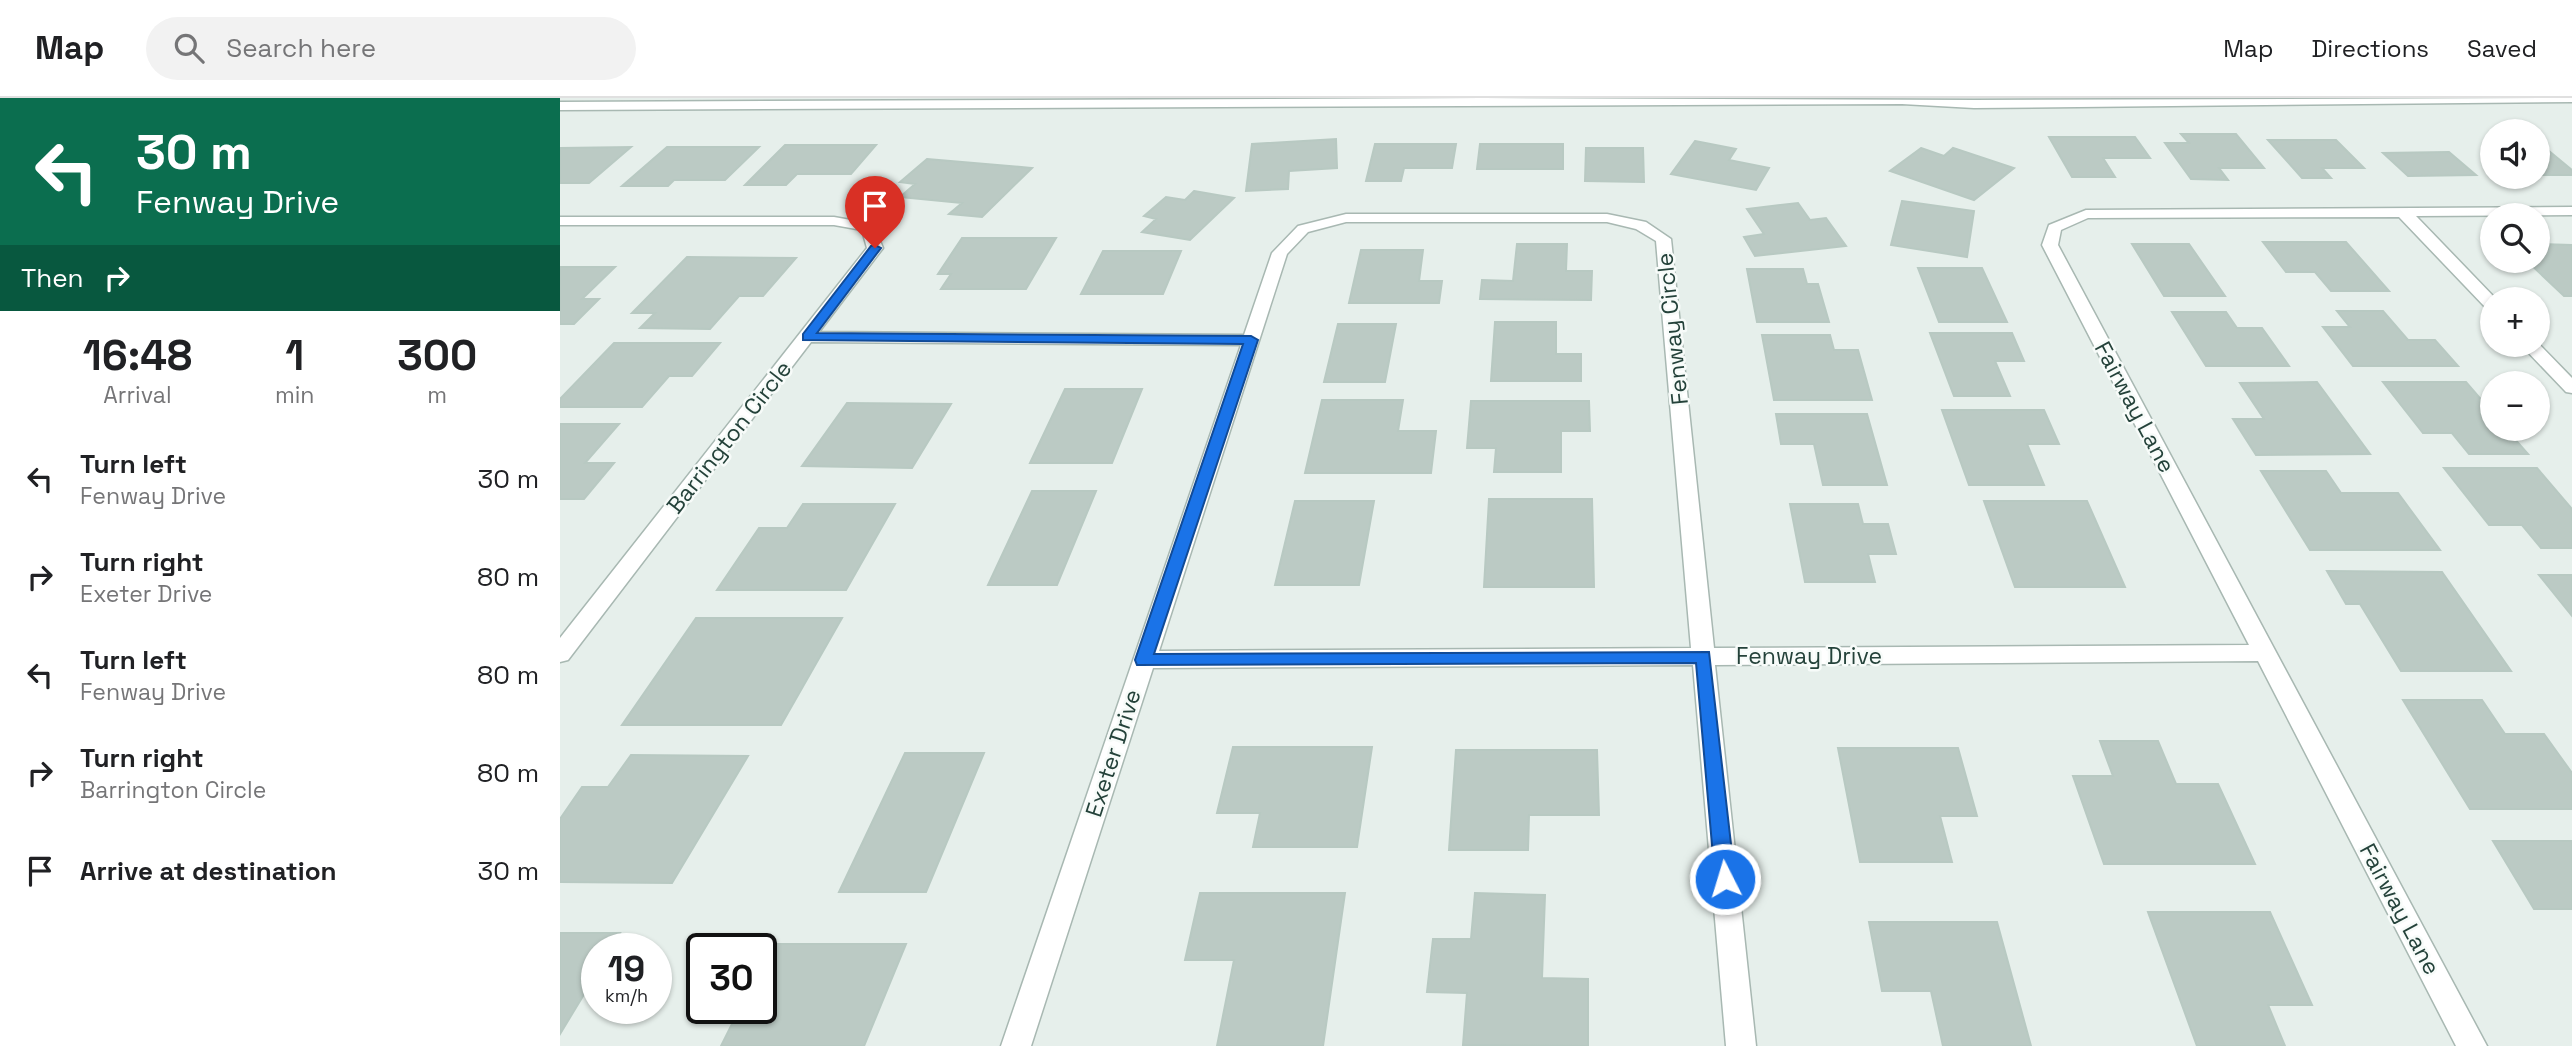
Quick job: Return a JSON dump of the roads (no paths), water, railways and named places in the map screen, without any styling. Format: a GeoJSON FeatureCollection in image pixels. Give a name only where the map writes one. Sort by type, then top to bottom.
{"type":"FeatureCollection","features":[{"type":"Feature","properties":{"kind":"street"},"geometry":{"type":"LineString","coordinates":[[1902,100],[1932,98]]}},
{"type":"Feature","properties":{"kind":"street"},"geometry":{"type":"LineString","coordinates":[[560,106],[1902,100],[1974,104],[2572,98]]}},
{"type":"Feature","properties":{"kind":"street","name":"Fairway Lane"},"geometry":{"type":"LineString","coordinates":[[2472,1046],[2050,245],[2054,228],[2086,214],[2572,212]]}},
{"type":"Feature","properties":{"kind":"street"},"geometry":{"type":"LineString","coordinates":[[2404,213],[2480,292]]}},
{"type":"Feature","properties":{"kind":"street","name":"Fenway Circle"},"geometry":{"type":"LineString","coordinates":[[1303,229],[1346,218],[1607,218],[1641,225],[1663,239],[1703,657]]}},
{"type":"Feature","properties":{"kind":"street","name":"Barrington Circle"},"geometry":{"type":"LineString","coordinates":[[560,221],[835,221],[868,227],[875,248],[560,654]]}},
{"type":"Feature","properties":{"kind":"street","name":"Exeter Drive"},"geometry":{"type":"LineString","coordinates":[[1016,1046],[1280,253],[1303,229]]}},
{"type":"Feature","properties":{"kind":"street"},"geometry":{"type":"LineString","coordinates":[[807,337],[1251,340]]}},
{"type":"Feature","properties":{"kind":"street"},"geometry":{"type":"LineString","coordinates":[[2542,357],[2572,388]]}},
{"type":"Feature","properties":{"kind":"street","name":"Fenway Drive"},"geometry":{"type":"LineString","coordinates":[[1143,660],[2264,653]]}},
{"type":"Feature","properties":{"kind":"street"},"geometry":{"type":"LineString","coordinates":[[1703,657],[1741,1046]]}}]}
